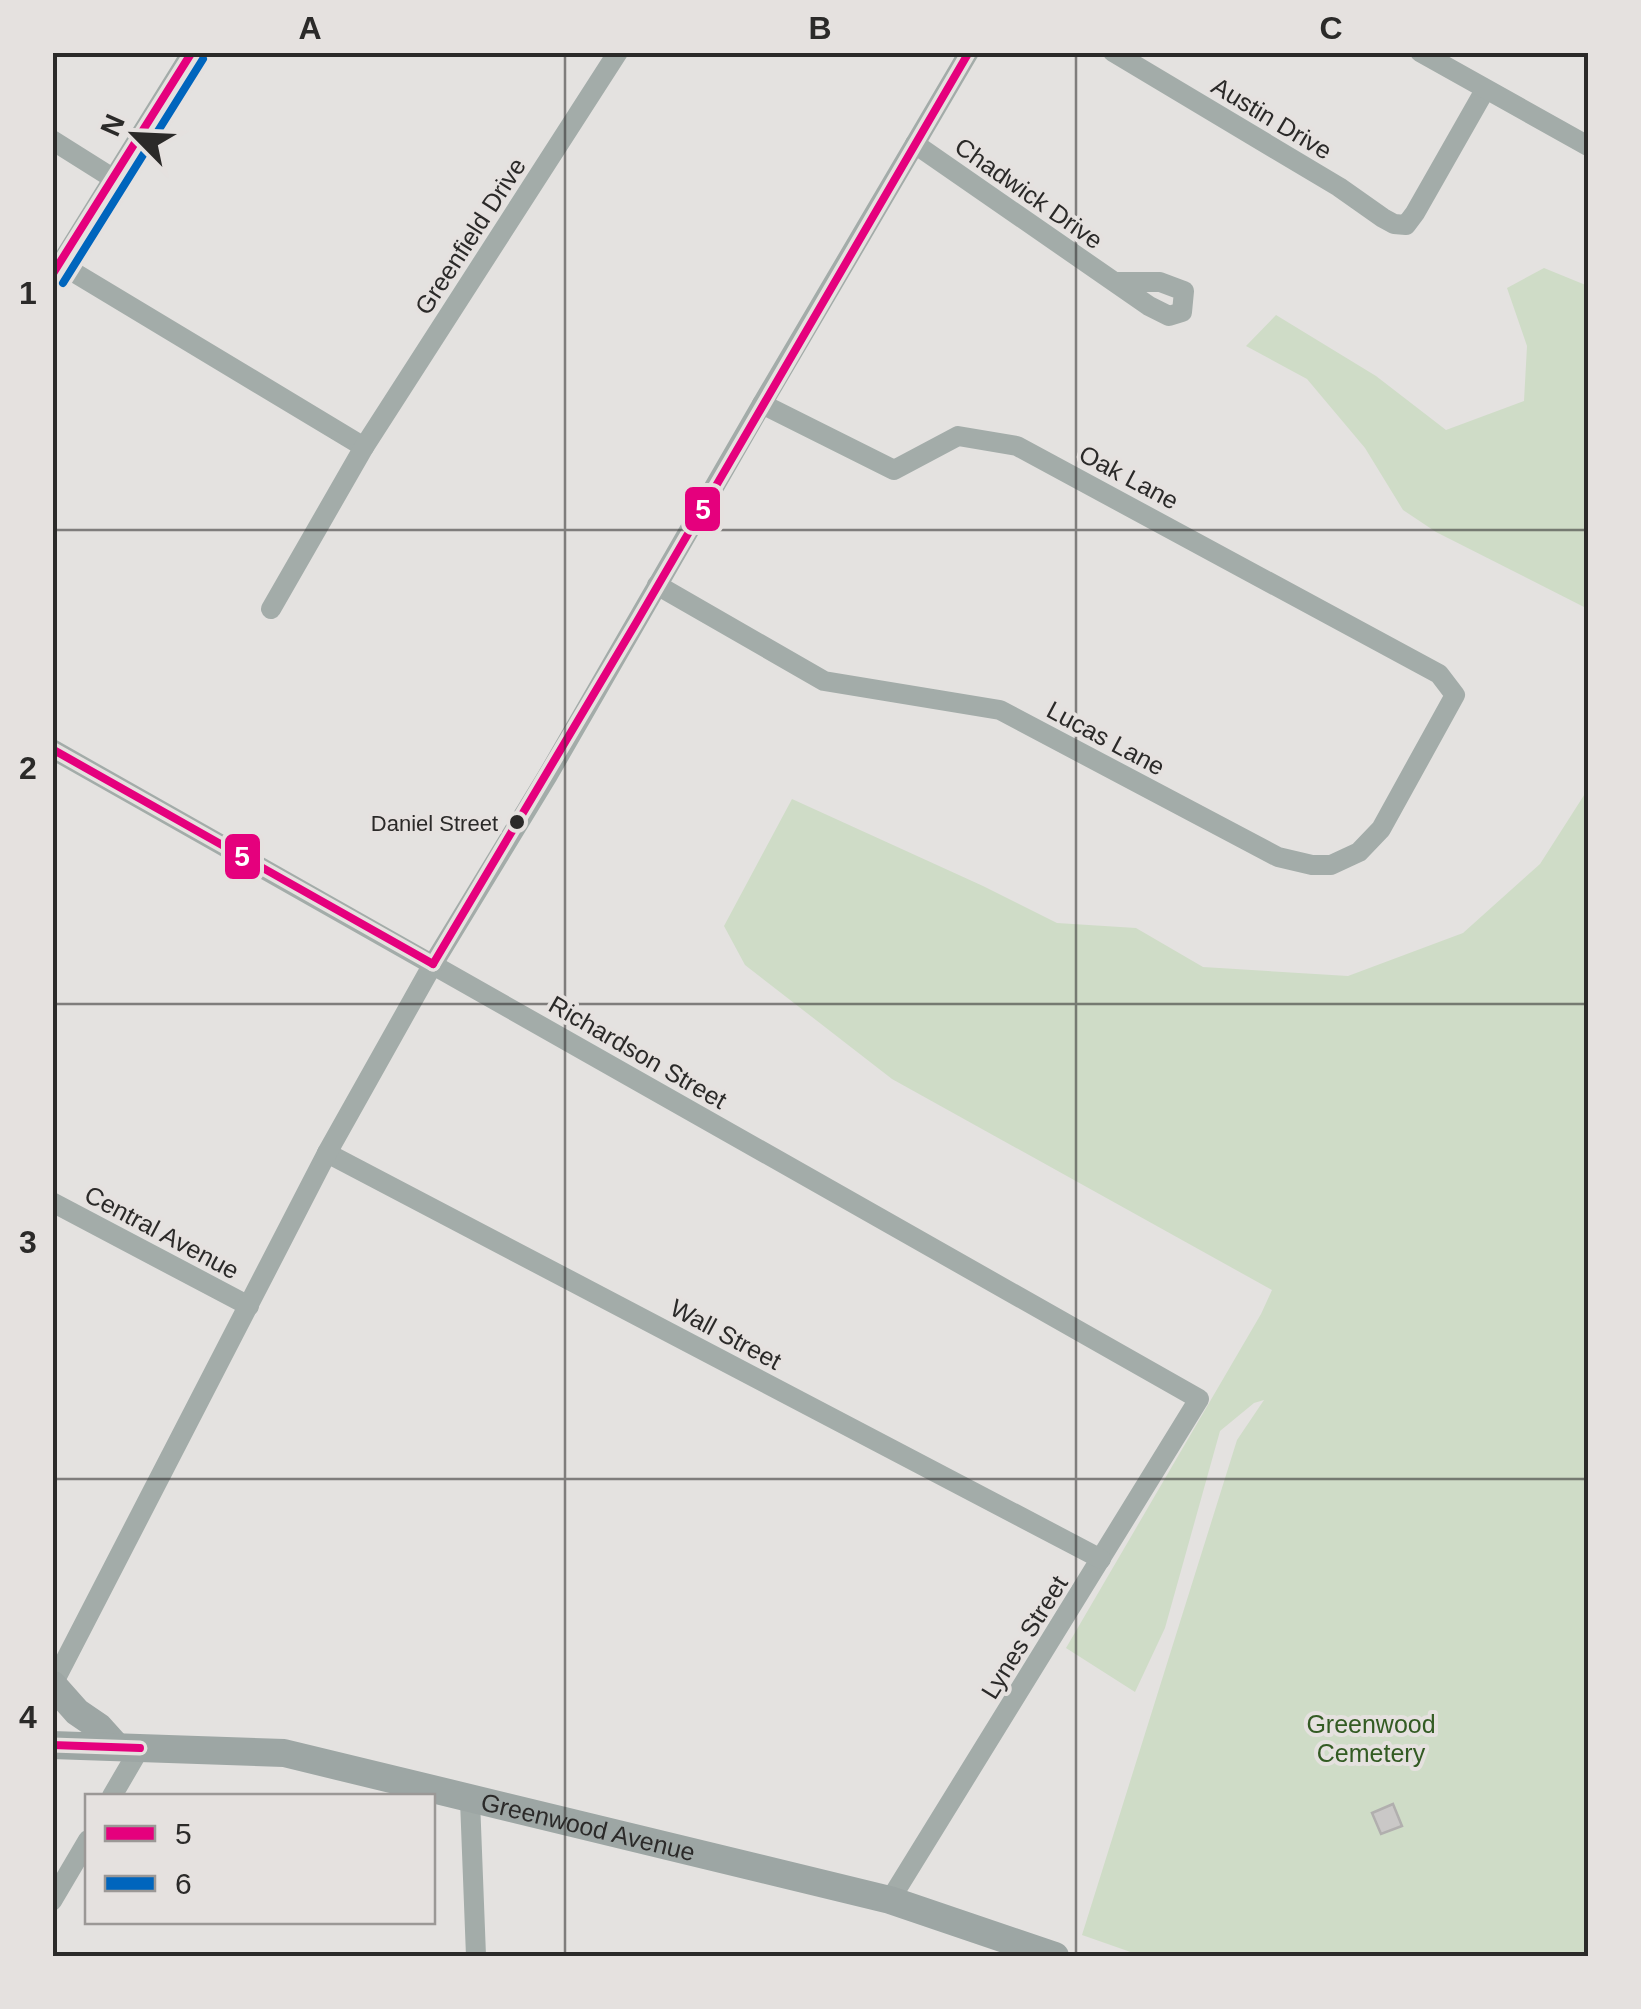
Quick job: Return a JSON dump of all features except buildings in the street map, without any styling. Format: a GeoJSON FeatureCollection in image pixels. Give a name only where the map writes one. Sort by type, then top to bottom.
{"type":"FeatureCollection","features":[{"type":"Feature","properties":{"kind":"main road"},"geometry":{"type":"LineString","coordinates":[[53,1685],[77,1712],[128,1748]]}},
{"type":"Feature","properties":{"kind":"main road","name":"Greenwood Avenue"},"geometry":{"type":"LineString","coordinates":[[52,1745],[284,1754],[890,1900],[1055,1956]]}},
{"type":"Feature","properties":{"kind":"street"},"geometry":{"type":"LineString","coordinates":[[192,52],[56,270],[364,446]]}},
{"type":"Feature","properties":{"kind":"street","name":"Greenfield Drive"},"geometry":{"type":"LineString","coordinates":[[270,609],[364,446],[618,52]]}},
{"type":"Feature","properties":{"kind":"street"},"geometry":{"type":"LineString","coordinates":[[53,1685],[327,1152],[432,964],[548,774],[969,52]]}},
{"type":"Feature","properties":{"kind":"street","name":"Austin Drive"},"geometry":{"type":"LineString","coordinates":[[1112,52],[1340,187],[1394,224],[1406,225],[1485,90]]}},
{"type":"Feature","properties":{"kind":"street"},"geometry":{"type":"LineString","coordinates":[[1420,52],[1588,146]]}},
{"type":"Feature","properties":{"kind":"street"},"geometry":{"type":"LineString","coordinates":[[52,140],[114,179]]}},
{"type":"Feature","properties":{"kind":"street","name":"Chadwick Drive"},"geometry":{"type":"LineString","coordinates":[[914,144],[1115,282]]}},
{"type":"Feature","properties":{"kind":"street","name":"Oak Lane"},"geometry":{"type":"LineString","coordinates":[[762,404],[894,470],[958,436],[1018,446],[1439,674],[1455,695]]}},
{"type":"Feature","properties":{"kind":"street","name":"Lucas Lane"},"geometry":{"type":"LineString","coordinates":[[657,585],[824,681],[1000,710],[1278,857],[1312,864],[1331,865],[1360,852],[1381,829],[1455,695]]}},
{"type":"Feature","properties":{"kind":"street","name":"Richardson Street"},"geometry":{"type":"LineString","coordinates":[[52,748],[1200,1399]]}},
{"type":"Feature","properties":{"kind":"street","name":"Wall Street"},"geometry":{"type":"LineString","coordinates":[[327,1152],[1102,1560]]}},
{"type":"Feature","properties":{"kind":"street","name":"Central Avenue"},"geometry":{"type":"LineString","coordinates":[[52,1202],[248,1306]]}},
{"type":"Feature","properties":{"kind":"street","name":"Lynes Street"},"geometry":{"type":"LineString","coordinates":[[890,1900],[1200,1399]]}},
{"type":"Feature","properties":{"kind":"street"},"geometry":{"type":"LineString","coordinates":[[113,1794],[128,1748]]}},
{"type":"Feature","properties":{"kind":"street"},"geometry":{"type":"LineString","coordinates":[[470,1800],[476,1956]]}},
{"type":"Feature","properties":{"kind":"street"},"geometry":{"type":"LineString","coordinates":[[52,1901],[85,1845]]}},
{"type":"Feature","properties":{"kind":"green space"},"geometry":{"type":"Polygon","coordinates":[[[1544,268],[1588,286],[1588,609],[1436,532],[1403,510],[1365,448],[1307,379],[1246,346],[1276,315],[1376,376],[1446,430],[1524,401],[1527,346],[1507,288],[1544,268]]]}},
{"type":"Feature","properties":{"kind":"green space","name":"Greenwood Cemetery"},"geometry":{"type":"Polygon","coordinates":[[[1588,789],[1588,1956],[1142,1956],[1082,1935],[1237,1440],[1264,1400],[1254,1403],[1220,1431],[1165,1628],[1135,1692],[1066,1648],[1272,1290],[892,1079],[745,965],[724,926],[792,799],[1057,923],[1136,928],[1203,967],[1348,976],[1463,933],[1540,864],[1588,789]]]}},
{"type":"Feature","properties":{"kind":"transit line","name":"5"},"geometry":{"type":"LineString","coordinates":[[52,275],[192,52]]}},
{"type":"Feature","properties":{"kind":"transit line","name":"5"},"geometry":{"type":"LineString","coordinates":[[433,964],[969,52]]}},
{"type":"Feature","properties":{"kind":"transit line","name":"6"},"geometry":{"type":"LineString","coordinates":[[63,283],[203,59]]}},
{"type":"Feature","properties":{"kind":"transit line","name":"5"},"geometry":{"type":"LineString","coordinates":[[52,749],[433,964]]}},
{"type":"Feature","properties":{"kind":"transit line","name":"5"},"geometry":{"type":"LineString","coordinates":[[52,1745],[140,1748]]}},
{"type":"Feature","properties":{"kind":"place","name":"Daniel Street"},"geometry":{"type":"Point","coordinates":[517,822]}}]}
